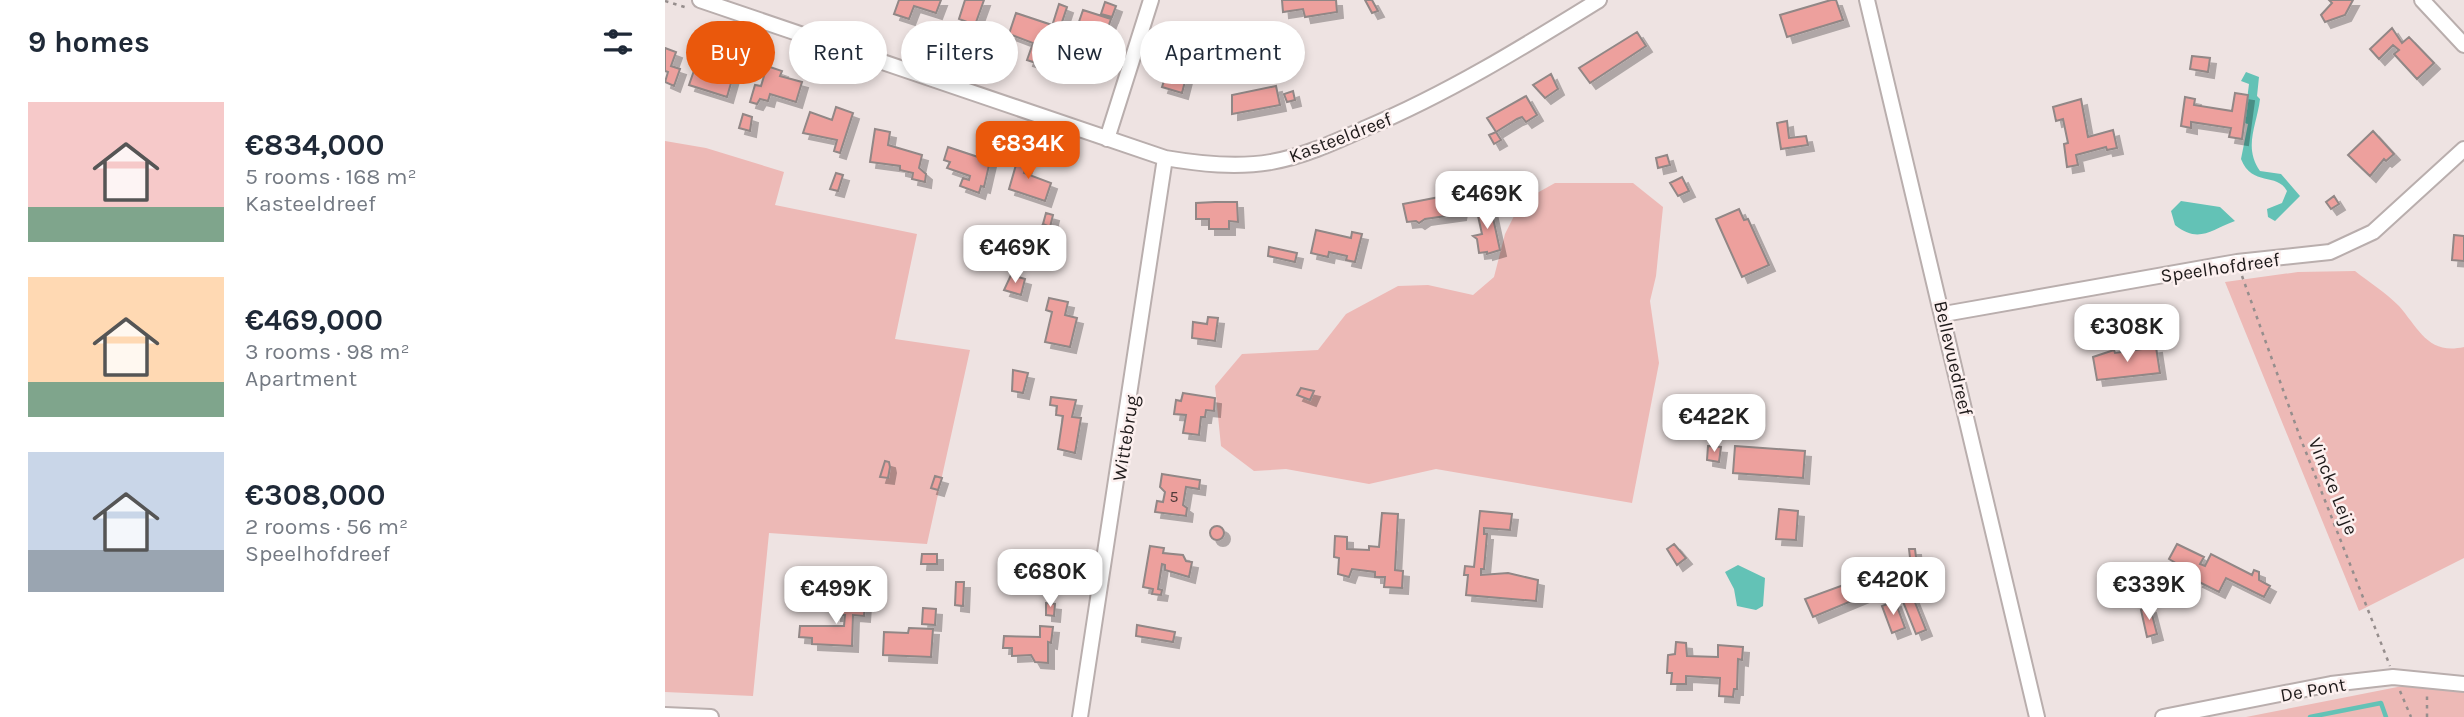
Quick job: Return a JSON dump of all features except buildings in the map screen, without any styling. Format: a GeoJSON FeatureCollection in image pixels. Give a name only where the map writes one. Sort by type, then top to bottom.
{"type":"FeatureCollection","features":[{"type":"Feature","properties":{"kind":"street"},"geometry":{"type":"LineString","coordinates":[[1107,139],[1151,0]]}},
{"type":"Feature","properties":{"kind":"street","name":"Kasteeldreef"},"geometry":{"type":"LineString","coordinates":[[699,6],[722,3],[1165,158],[1232,166],[1271,162],[1315,151],[1411,109],[1478,75],[1599,0]]}},
{"type":"Feature","properties":{"kind":"street","name":"Bellevuedreef"},"geometry":{"type":"LineString","coordinates":[[1867,0],[1944,314],[2037,717]]}},
{"type":"Feature","properties":{"kind":"street"},"geometry":{"type":"LineString","coordinates":[[2422,0],[2464,45]]}},
{"type":"Feature","properties":{"kind":"street","name":"Speelhofdreef"},"geometry":{"type":"LineString","coordinates":[[1944,314],[2237,262],[2330,252],[2373,232],[2464,149]]}},
{"type":"Feature","properties":{"kind":"street","name":"Wittebrug"},"geometry":{"type":"LineString","coordinates":[[1080,717],[1165,158]]}},
{"type":"Feature","properties":{"kind":"street","name":"De Pont"},"geometry":{"type":"LineString","coordinates":[[2163,717],[2331,684],[2393,677],[2464,684]]}},
{"type":"Feature","properties":{"kind":"street"},"geometry":{"type":"LineString","coordinates":[[665,715],[711,717]]}},
{"type":"Feature","properties":{"kind":"path"},"geometry":{"type":"LineString","coordinates":[[665,1],[699,6]]}},
{"type":"Feature","properties":{"kind":"path","name":"Vincke Leije"},"geometry":{"type":"LineString","coordinates":[[2237,262],[2300,437],[2411,717]]}},
{"type":"Feature","properties":{"kind":"path"},"geometry":{"type":"LineString","coordinates":[[2427,717],[2428,681]]}},
{"type":"Feature","properties":{"kind":"shaded area"},"geometry":{"type":"Polygon","coordinates":[[[665,141],[706,148],[784,172],[775,205],[917,234],[895,339],[970,350],[927,544],[769,533],[753,696],[665,692],[665,141]]]}},
{"type":"Feature","properties":{"kind":"shaded area"},"geometry":{"type":"Polygon","coordinates":[[[1555,183],[1633,183],[1663,207],[1656,276],[1650,301],[1659,363],[1632,503],[1436,469],[1369,484],[1286,469],[1254,471],[1221,446],[1215,386],[1242,354],[1318,350],[1346,314],[1398,286],[1428,285],[1473,295],[1494,277],[1505,234],[1521,202],[1555,183]]]}},
{"type":"Feature","properties":{"kind":"shaded area"},"geometry":{"type":"Polygon","coordinates":[[[2355,271],[2394,301],[2433,344],[2441,347],[2464,347],[2464,558],[2359,611],[2225,282],[2298,272],[2355,271]]]}},
{"type":"Feature","properties":{"kind":"shaded area"},"geometry":{"type":"Polygon","coordinates":[[[2428,681],[2464,686],[2464,717],[2246,717],[2428,681]]]}},
{"type":"Feature","properties":{"kind":"water"},"geometry":{"type":"Polygon","coordinates":[[[2246,72],[2259,77],[2257,96],[2260,99],[2252,145],[2255,162],[2260,171],[2281,174],[2300,196],[2275,221],[2268,217],[2267,209],[2282,203],[2287,191],[2277,182],[2251,173],[2241,159],[2248,124],[2244,123],[2249,84],[2241,81],[2246,72]]]}},
{"type":"Feature","properties":{"kind":"water"},"geometry":{"type":"Polygon","coordinates":[[[2181,201],[2220,207],[2235,221],[2205,233],[2191,234],[2175,225],[2171,211],[2181,201]]]}},
{"type":"Feature","properties":{"kind":"water"},"geometry":{"type":"Polygon","coordinates":[[[1738,565],[1765,578],[1763,606],[1756,610],[1737,606],[1734,589],[1725,572],[1738,565]]]}},
{"type":"Feature","properties":{"kind":"waterway"},"geometry":{"type":"LineString","coordinates":[[2310,717],[2381,703],[2386,717]]}}]}
